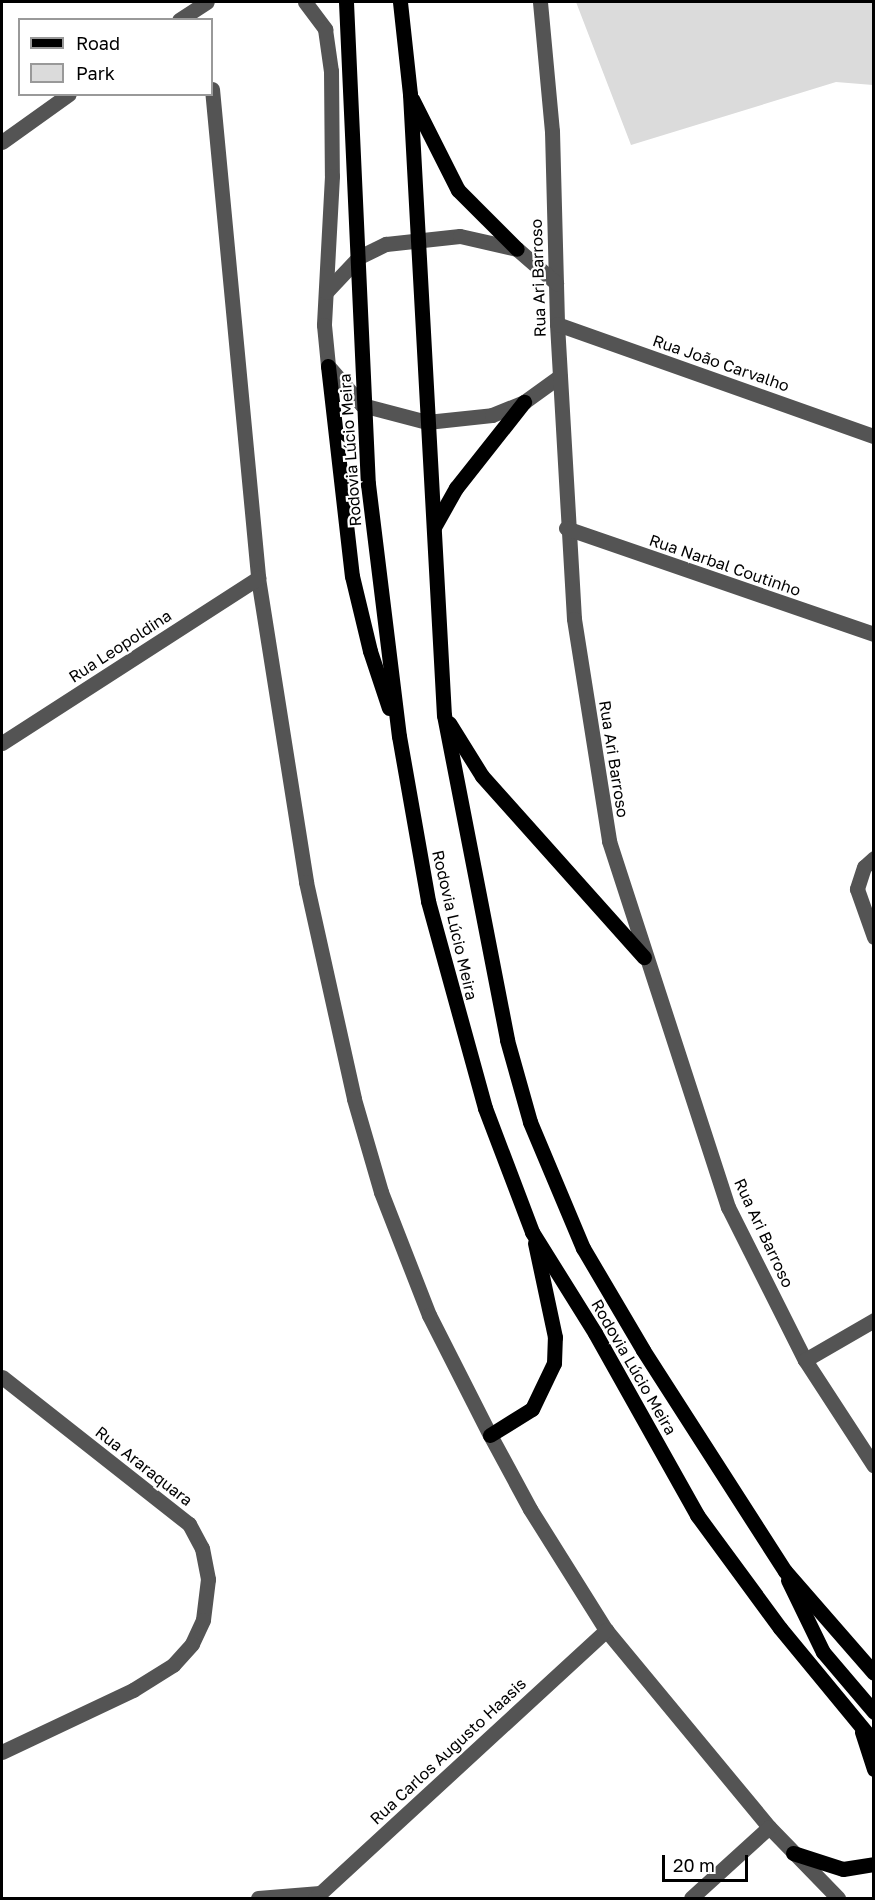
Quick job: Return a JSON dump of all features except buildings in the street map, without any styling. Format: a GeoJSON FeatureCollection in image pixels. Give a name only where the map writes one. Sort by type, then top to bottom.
{"type":"FeatureCollection","features":[{"type":"Feature","properties":{"kind":"main road","name":"Rodovia Lúcio Meira"},"geometry":{"type":"LineString","coordinates":[[346,2],[359,257],[362,405],[399,736],[428,901],[485,1108],[532,1232],[595,1333],[697,1515],[873,1742]]}},
{"type":"Feature","properties":{"kind":"main road","name":"Rodovia Lúcio Meira"},"geometry":{"type":"LineString","coordinates":[[400,2],[410,94],[414,238],[434,527],[444,715],[507,1040],[530,1122],[583,1248],[667,1390],[785,1571],[873,1674]]}},
{"type":"Feature","properties":{"kind":"main road"},"geometry":{"type":"LineString","coordinates":[[410,94],[458,190],[517,249]]}},
{"type":"Feature","properties":{"kind":"main road"},"geometry":{"type":"LineString","coordinates":[[328,366],[352,576],[369,651],[399,736]]}},
{"type":"Feature","properties":{"kind":"main road"},"geometry":{"type":"LineString","coordinates":[[434,527],[456,488],[524,402]]}},
{"type":"Feature","properties":{"kind":"main road"},"geometry":{"type":"LineString","coordinates":[[444,715],[482,776],[644,957]]}},
{"type":"Feature","properties":{"kind":"main road"},"geometry":{"type":"LineString","coordinates":[[490,1435],[532,1409],[554,1363],[555,1337],[532,1232]]}},
{"type":"Feature","properties":{"kind":"main road"},"geometry":{"type":"LineString","coordinates":[[785,1571],[809,1630],[873,1712]]}},
{"type":"Feature","properties":{"kind":"main road"},"geometry":{"type":"LineString","coordinates":[[861,1729],[873,1769]]}},
{"type":"Feature","properties":{"kind":"main road"},"geometry":{"type":"LineString","coordinates":[[793,1852],[843,1869],[873,1864]]}},
{"type":"Feature","properties":{"kind":"street"},"geometry":{"type":"LineString","coordinates":[[182,18],[205,2]]}},
{"type":"Feature","properties":{"kind":"street"},"geometry":{"type":"LineString","coordinates":[[205,2],[205,18]]}},
{"type":"Feature","properties":{"kind":"street"},"geometry":{"type":"LineString","coordinates":[[305,2],[326,29],[330,62],[332,176],[326,292],[328,366],[362,405],[427,422],[470,420],[524,402],[560,376]]}},
{"type":"Feature","properties":{"kind":"street","name":"Rua Ari Barroso"},"geometry":{"type":"LineString","coordinates":[[540,2],[552,131],[557,324],[566,528],[573,620],[609,841],[644,957],[728,1207],[805,1360],[873,1466]]}},
{"type":"Feature","properties":{"kind":"street"},"geometry":{"type":"LineString","coordinates":[[2,142],[66,96]]}},
{"type":"Feature","properties":{"kind":"street"},"geometry":{"type":"LineString","coordinates":[[213,96],[258,578],[306,882],[354,1100],[381,1192],[429,1315],[490,1435],[606,1630],[769,1827],[838,1899]]}},
{"type":"Feature","properties":{"kind":"street"},"geometry":{"type":"LineString","coordinates":[[326,292],[359,257],[414,238],[460,236],[517,249],[556,283]]}},
{"type":"Feature","properties":{"kind":"street","name":"Rua João Carvalho"},"geometry":{"type":"LineString","coordinates":[[557,324],[873,436]]}},
{"type":"Feature","properties":{"kind":"street","name":"Rua Narbal Coutinho"},"geometry":{"type":"LineString","coordinates":[[566,528],[873,634]]}},
{"type":"Feature","properties":{"kind":"street","name":"Rua Leopoldina"},"geometry":{"type":"LineString","coordinates":[[2,743],[258,578]]}},
{"type":"Feature","properties":{"kind":"street"},"geometry":{"type":"LineString","coordinates":[[873,858],[864,867],[857,889],[873,937]]}},
{"type":"Feature","properties":{"kind":"street"},"geometry":{"type":"LineString","coordinates":[[805,1360],[873,1320]]}},
{"type":"Feature","properties":{"kind":"street","name":"Rua Araraquara"},"geometry":{"type":"LineString","coordinates":[[2,1377],[189,1524],[202,1548],[208,1579],[202,1620],[192,1644],[173,1665],[134,1690],[2,1752]]}},
{"type":"Feature","properties":{"kind":"street","name":"Rua Carlos Augusto Haasis"},"geometry":{"type":"LineString","coordinates":[[318,1896],[606,1630]]}},
{"type":"Feature","properties":{"kind":"street"},"geometry":{"type":"LineString","coordinates":[[692,1899],[769,1827]]}},
{"type":"Feature","properties":{"kind":"street"},"geometry":{"type":"LineString","coordinates":[[258,1899],[318,1896]]}},
{"type":"Feature","properties":{"kind":"green space"},"geometry":{"type":"Polygon","coordinates":[[[576,2],[873,2],[873,85],[836,82],[631,145],[576,2]]]}}]}
